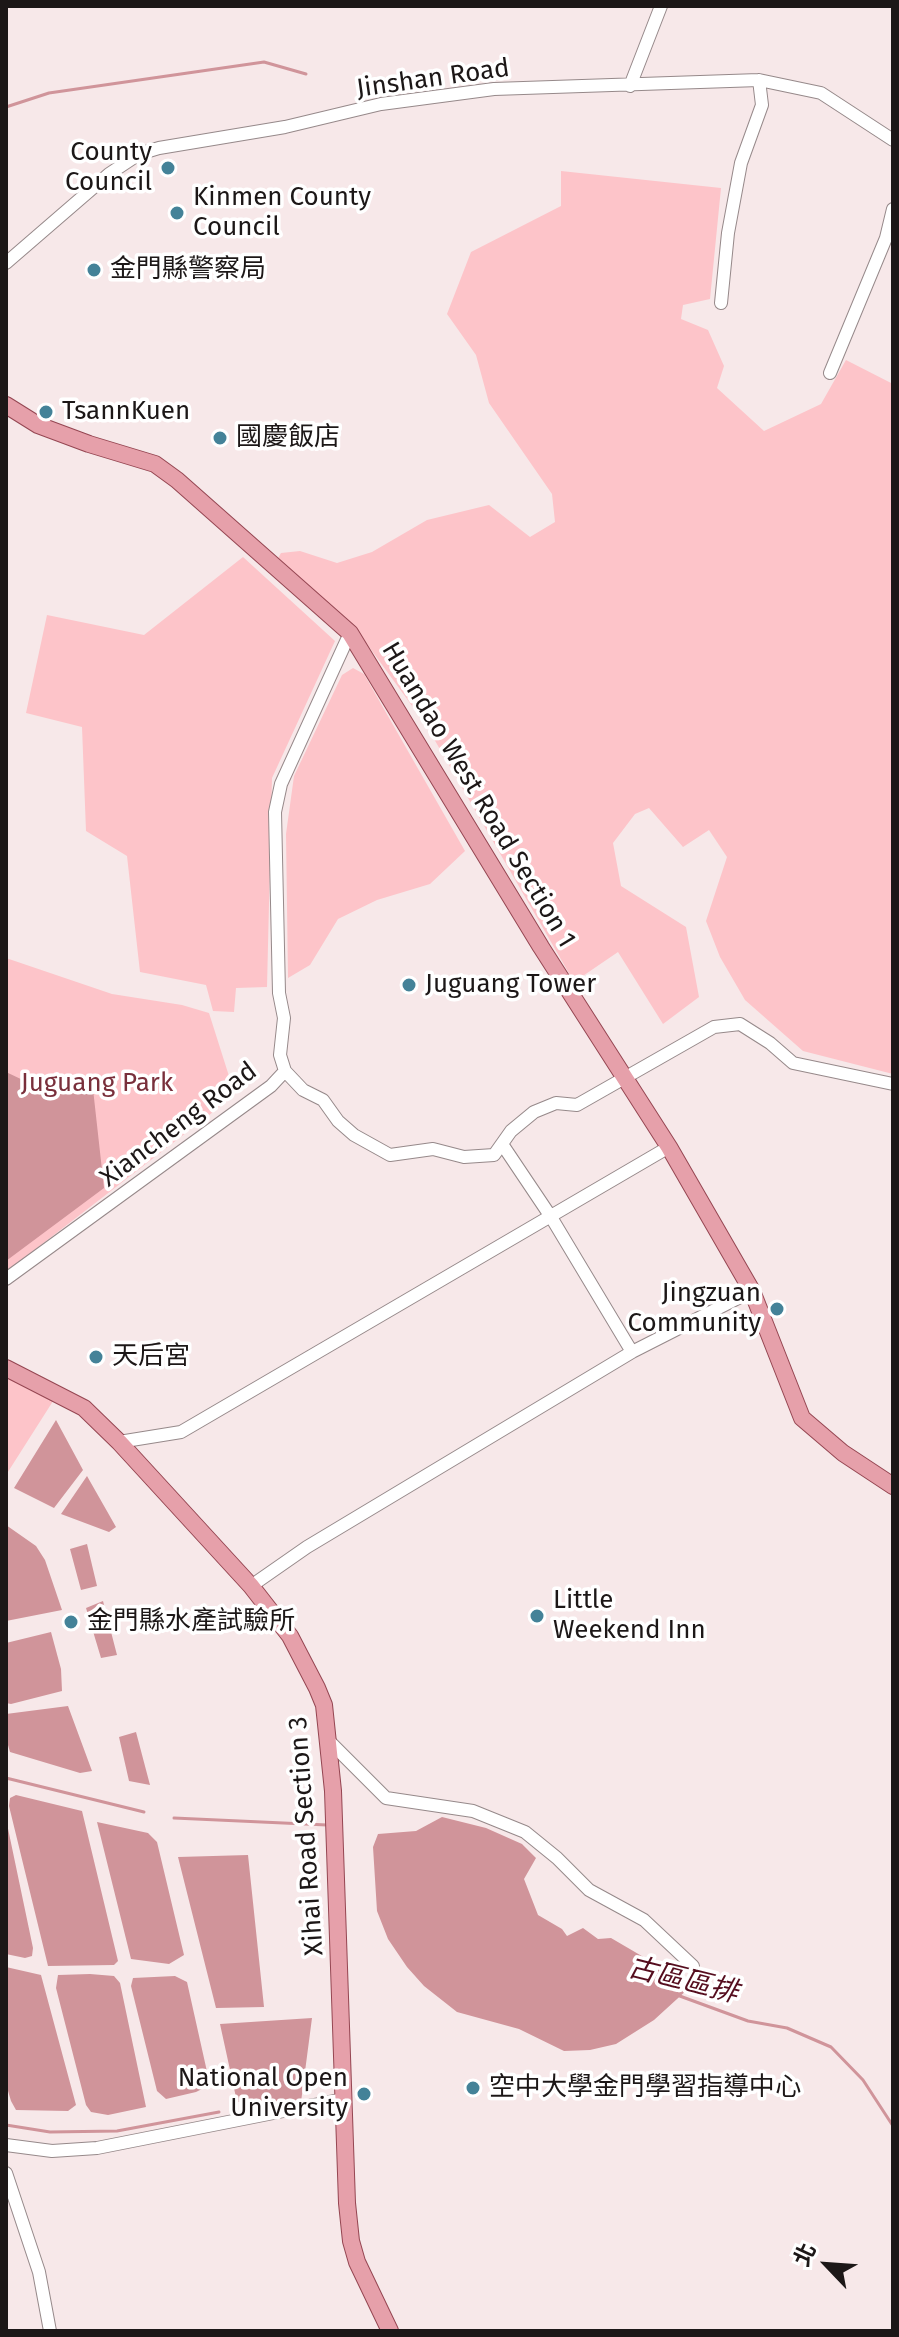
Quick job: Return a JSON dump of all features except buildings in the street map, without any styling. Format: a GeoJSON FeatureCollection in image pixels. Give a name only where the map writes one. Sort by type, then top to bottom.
{"type":"FeatureCollection","features":[{"type":"Feature","properties":{"kind":"main road","name":"Huandao West Road Section 1"},"geometry":{"type":"LineString","coordinates":[[6,405],[38,425],[155,464],[350,633],[541,947],[669,1147],[752,1291],[802,1418],[838,1449],[893,1486]]}},
{"type":"Feature","properties":{"kind":"main road","name":"Xihai Road Section 3"},"geometry":{"type":"LineString","coordinates":[[6,1368],[84,1408],[119,1442],[251,1586],[290,1636],[324,1705],[333,1791],[347,2203],[351,2241],[357,2262],[390,2331]]}},
{"type":"Feature","properties":{"kind":"street"},"geometry":{"type":"LineString","coordinates":[[630,86],[661,6]]}},
{"type":"Feature","properties":{"kind":"street"},"geometry":{"type":"LineString","coordinates":[[721,303],[728,233],[741,163],[762,105],[759,80]]}},
{"type":"Feature","properties":{"kind":"street","name":"Jinshan Road"},"geometry":{"type":"LineString","coordinates":[[6,263],[109,174],[139,154],[285,127],[381,104],[494,89],[759,80],[821,93],[893,140]]}},
{"type":"Feature","properties":{"kind":"street"},"geometry":{"type":"LineString","coordinates":[[830,373],[886,238],[893,209]]}},
{"type":"Feature","properties":{"kind":"street"},"geometry":{"type":"LineString","coordinates":[[285,1071],[280,1055],[284,1018],[279,993],[275,812],[281,784],[350,633]]}},
{"type":"Feature","properties":{"kind":"street","name":"Xiancheng Road"},"geometry":{"type":"LineString","coordinates":[[6,1279],[271,1086],[285,1071],[303,1090],[323,1100],[338,1121],[354,1135],[390,1155],[433,1149],[464,1157],[494,1155],[511,1131],[534,1112],[556,1103],[577,1105],[714,1027],[740,1024],[770,1043],[793,1063],[893,1084]]}},
{"type":"Feature","properties":{"kind":"street"},"geometry":{"type":"LineString","coordinates":[[502,1144],[551,1217],[632,1352]]}},
{"type":"Feature","properties":{"kind":"street"},"geometry":{"type":"LineString","coordinates":[[119,1442],[181,1432],[669,1147]]}},
{"type":"Feature","properties":{"kind":"street"},"geometry":{"type":"LineString","coordinates":[[251,1586],[307,1547],[632,1352],[752,1291]]}},
{"type":"Feature","properties":{"kind":"street"},"geometry":{"type":"LineString","coordinates":[[327,1739],[386,1798],[473,1811],[525,1832],[589,1890],[644,1920],[693,1966]]}},
{"type":"Feature","properties":{"kind":"street"},"geometry":{"type":"LineString","coordinates":[[6,2145],[52,2151],[97,2148],[344,2099]]}},
{"type":"Feature","properties":{"kind":"street"},"geometry":{"type":"LineString","coordinates":[[6,2173],[39,2272],[50,2331]]}},
{"type":"Feature","properties":{"kind":"green space"},"geometry":{"type":"Polygon","coordinates":[[[561,171],[721,188],[710,299],[683,305],[681,319],[708,330],[724,366],[717,388],[764,431],[821,404],[846,360],[893,384],[893,1074],[803,1051],[745,1000],[720,957],[706,921],[727,857],[709,830],[683,847],[649,808],[635,814],[613,843],[621,886],[686,927],[699,997],[663,1024],[618,952],[574,982],[426,725],[353,625],[277,560],[281,553],[300,551],[337,563],[372,552],[427,520],[489,505],[530,537],[555,522],[552,494],[489,403],[476,355],[447,314],[471,252],[561,206],[561,171]]]}},
{"type":"Feature","properties":{"kind":"green space"},"geometry":{"type":"Polygon","coordinates":[[[243,557],[335,641],[272,778],[267,987],[236,988],[234,1012],[213,1011],[206,985],[140,972],[127,856],[86,831],[82,727],[26,713],[47,615],[144,635],[243,557]]]}},
{"type":"Feature","properties":{"kind":"green space"},"geometry":{"type":"Polygon","coordinates":[[[353,668],[364,674],[465,851],[430,884],[377,900],[338,919],[310,965],[288,978],[286,834],[294,776],[342,675],[353,668]]]}},
{"type":"Feature","properties":{"kind":"green space","name":"Juguang Park"},"geometry":{"type":"Polygon","coordinates":[[[6,958],[112,994],[182,1005],[209,1013],[235,1095],[6,1272],[6,958]]]}},
{"type":"Feature","properties":{"kind":"green space"},"geometry":{"type":"Polygon","coordinates":[[[6,1377],[55,1398],[6,1475],[6,1377]]]}},
{"type":"Feature","properties":{"kind":"water"},"geometry":{"type":"Polygon","coordinates":[[[6,1072],[44,1090],[92,1080],[104,1188],[6,1261],[6,1072]]]}},
{"type":"Feature","properties":{"kind":"water"},"geometry":{"type":"Polygon","coordinates":[[[56,1420],[83,1470],[54,1508],[14,1488],[56,1420]]]}},
{"type":"Feature","properties":{"kind":"water"},"geometry":{"type":"Polygon","coordinates":[[[87,1476],[116,1527],[109,1532],[61,1514],[87,1476]]]}},
{"type":"Feature","properties":{"kind":"water"},"geometry":{"type":"Polygon","coordinates":[[[6,1525],[36,1546],[45,1560],[62,1610],[6,1621],[6,1525]]]}},
{"type":"Feature","properties":{"kind":"water"},"geometry":{"type":"Polygon","coordinates":[[[87,1544],[97,1586],[81,1590],[70,1549],[87,1544]]]}},
{"type":"Feature","properties":{"kind":"water"},"geometry":{"type":"Polygon","coordinates":[[[103,1601],[117,1655],[101,1658],[86,1608],[103,1601]]]}},
{"type":"Feature","properties":{"kind":"water"},"geometry":{"type":"Polygon","coordinates":[[[51,1632],[61,1669],[62,1691],[6,1703],[6,1643],[51,1632]]]}},
{"type":"Feature","properties":{"kind":"water"},"geometry":{"type":"Polygon","coordinates":[[[68,1706],[92,1771],[80,1773],[10,1752],[6,1738],[6,1714],[68,1706]]]}},
{"type":"Feature","properties":{"kind":"water"},"geometry":{"type":"Polygon","coordinates":[[[136,1732],[150,1785],[129,1781],[119,1737],[136,1732]]]}},
{"type":"Feature","properties":{"kind":"water"},"geometry":{"type":"Polygon","coordinates":[[[16,1795],[82,1811],[118,1961],[114,1965],[48,1966],[9,1806],[10,1798],[16,1795]]]}},
{"type":"Feature","properties":{"kind":"water"},"geometry":{"type":"Polygon","coordinates":[[[442,1817],[486,1828],[522,1844],[536,1858],[524,1879],[538,1915],[562,1929],[567,1936],[583,1928],[598,1939],[611,1938],[652,1962],[668,1964],[683,1976],[688,1989],[654,2020],[616,2044],[590,2050],[564,2051],[519,2029],[457,2012],[424,1986],[407,1967],[388,1939],[377,1911],[373,1847],[378,1834],[416,1831],[442,1817]]]}},
{"type":"Feature","properties":{"kind":"water"},"geometry":{"type":"Polygon","coordinates":[[[6,1819],[33,1948],[32,1956],[25,1958],[6,1954],[6,1819]]]}},
{"type":"Feature","properties":{"kind":"water"},"geometry":{"type":"Polygon","coordinates":[[[97,1822],[148,1833],[157,1842],[184,1955],[169,1964],[131,1959],[97,1822]]]}},
{"type":"Feature","properties":{"kind":"water"},"geometry":{"type":"Polygon","coordinates":[[[248,1855],[264,2007],[216,2008],[178,1857],[248,1855]]]}},
{"type":"Feature","properties":{"kind":"water"},"geometry":{"type":"Polygon","coordinates":[[[6,1967],[41,1975],[76,2105],[68,2111],[16,2110],[11,2101],[6,2084],[6,1967]]]}},
{"type":"Feature","properties":{"kind":"water"},"geometry":{"type":"Polygon","coordinates":[[[58,1975],[114,1976],[120,1983],[146,2107],[108,2115],[91,2112],[86,2105],[56,1988],[58,1975]]]}},
{"type":"Feature","properties":{"kind":"water"},"geometry":{"type":"Polygon","coordinates":[[[175,1976],[187,1982],[210,2085],[196,2092],[166,2099],[157,2091],[131,1986],[133,1978],[175,1976]]]}},
{"type":"Feature","properties":{"kind":"water"},"geometry":{"type":"Polygon","coordinates":[[[312,2018],[301,2102],[237,2102],[220,2024],[312,2018]]]}},
{"type":"Feature","properties":{"kind":"waterway"},"geometry":{"type":"LineString","coordinates":[[6,107],[49,93],[264,62],[306,74]]}},
{"type":"Feature","properties":{"kind":"waterway","name":"古區區排"},"geometry":{"type":"LineString","coordinates":[[6,1778],[144,1812]]}},
{"type":"Feature","properties":{"kind":"waterway","name":"古區區排"},"geometry":{"type":"LineString","coordinates":[[174,1818],[327,1825]]}},
{"type":"Feature","properties":{"kind":"waterway","name":"古區區排"},"geometry":{"type":"LineString","coordinates":[[677,1995],[748,2021],[787,2028],[831,2047],[863,2080],[893,2126]]}},
{"type":"Feature","properties":{"kind":"waterway"},"geometry":{"type":"LineString","coordinates":[[6,2125],[50,2132],[117,2131],[219,2112]]}},
{"type":"Feature","properties":{"kind":"place","name":"County Council"},"geometry":{"type":"Point","coordinates":[168,168]}},
{"type":"Feature","properties":{"kind":"place","name":"Kinmen County Council"},"geometry":{"type":"Point","coordinates":[177,213]}},
{"type":"Feature","properties":{"kind":"place","name":"金門縣警察局"},"geometry":{"type":"Point","coordinates":[94,270]}},
{"type":"Feature","properties":{"kind":"place","name":"TsannKuen"},"geometry":{"type":"Point","coordinates":[46,412]}},
{"type":"Feature","properties":{"kind":"place","name":"國慶飯店"},"geometry":{"type":"Point","coordinates":[220,438]}},
{"type":"Feature","properties":{"kind":"place","name":"Juguang Tower"},"geometry":{"type":"Point","coordinates":[409,985]}},
{"type":"Feature","properties":{"kind":"place","name":"Jingzuan Community"},"geometry":{"type":"Point","coordinates":[777,1309]}},
{"type":"Feature","properties":{"kind":"place","name":"天后宮"},"geometry":{"type":"Point","coordinates":[96,1357]}},
{"type":"Feature","properties":{"kind":"place","name":"Little Weekend Inn"},"geometry":{"type":"Point","coordinates":[537,1616]}},
{"type":"Feature","properties":{"kind":"place","name":"金門縣水產試驗所"},"geometry":{"type":"Point","coordinates":[71,1622]}},
{"type":"Feature","properties":{"kind":"place","name":"空中大學金門學習指導中心"},"geometry":{"type":"Point","coordinates":[473,2088]}},
{"type":"Feature","properties":{"kind":"place","name":"National Open University"},"geometry":{"type":"Point","coordinates":[364,2094]}}]}
